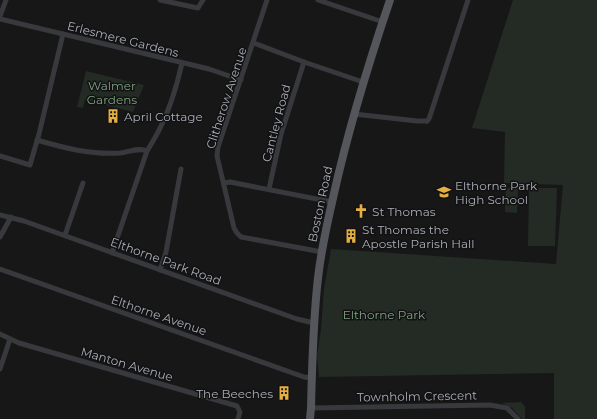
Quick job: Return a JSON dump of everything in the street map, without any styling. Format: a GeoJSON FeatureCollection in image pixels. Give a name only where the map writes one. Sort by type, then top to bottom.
{"type":"FeatureCollection","features":[{"type":"Feature","properties":{"kind":"main road","name":"Boston Road"},"geometry":{"type":"LineString","coordinates":[[310,419],[314,323],[318,276],[322,252],[344,151],[363,82],[390,0]]}},
{"type":"Feature","properties":{"kind":"street"},"geometry":{"type":"LineString","coordinates":[[0,18],[6,0]]}},
{"type":"Feature","properties":{"kind":"street"},"geometry":{"type":"LineString","coordinates":[[160,0],[198,8],[204,0]]}},
{"type":"Feature","properties":{"kind":"street","name":"Clitherow Avenue"},"geometry":{"type":"LineString","coordinates":[[267,0],[254,43],[218,147],[217,156],[234,228],[241,237],[322,252]]}},
{"type":"Feature","properties":{"kind":"street"},"geometry":{"type":"LineString","coordinates":[[318,0],[383,22]]}},
{"type":"Feature","properties":{"kind":"street"},"geometry":{"type":"LineString","coordinates":[[354,114],[429,122],[468,0]]}},
{"type":"Feature","properties":{"kind":"street","name":"Erlesmere Gardens"},"geometry":{"type":"LineString","coordinates":[[0,18],[182,64],[209,69],[241,80]]}},
{"type":"Feature","properties":{"kind":"street"},"geometry":{"type":"LineString","coordinates":[[0,156],[30,165],[63,34]]}},
{"type":"Feature","properties":{"kind":"street"},"geometry":{"type":"LineString","coordinates":[[254,43],[363,82]]}},
{"type":"Feature","properties":{"kind":"street","name":"Cantley Road"},"geometry":{"type":"LineString","coordinates":[[269,189],[281,134],[304,62]]}},
{"type":"Feature","properties":{"kind":"street"},"geometry":{"type":"LineString","coordinates":[[112,253],[147,151],[162,126],[171,103],[182,64]]}},
{"type":"Feature","properties":{"kind":"street"},"geometry":{"type":"LineString","coordinates":[[37,140],[87,152],[120,153],[141,150],[147,151]]}},
{"type":"Feature","properties":{"kind":"street"},"geometry":{"type":"LineString","coordinates":[[160,270],[166,252],[181,169]]}},
{"type":"Feature","properties":{"kind":"street"},"geometry":{"type":"LineString","coordinates":[[224,182],[269,189],[332,202]]}},
{"type":"Feature","properties":{"kind":"street"},"geometry":{"type":"LineString","coordinates":[[65,235],[83,183]]}},
{"type":"Feature","properties":{"kind":"street","name":"Elthorne Park Road"},"geometry":{"type":"LineString","coordinates":[[0,215],[11,217],[65,235],[290,316],[314,323]]}},
{"type":"Feature","properties":{"kind":"street"},"geometry":{"type":"LineString","coordinates":[[0,237],[11,217]]}},
{"type":"Feature","properties":{"kind":"street","name":"Elthorne Avenue"},"geometry":{"type":"LineString","coordinates":[[0,269],[304,377],[312,378]]}},
{"type":"Feature","properties":{"kind":"street","name":"Manton Avenue"},"geometry":{"type":"LineString","coordinates":[[0,334],[10,340],[237,406],[240,412],[238,419]]}},
{"type":"Feature","properties":{"kind":"street"},"geometry":{"type":"LineString","coordinates":[[0,369],[10,340]]}},
{"type":"Feature","properties":{"kind":"street","name":"Townholm Crescent"},"geometry":{"type":"LineString","coordinates":[[311,408],[490,405],[506,408],[518,419]]}},
{"type":"Feature","properties":{"kind":"green space","name":"Elthorne Park"},"geometry":{"type":"Polygon","coordinates":[[[513,0],[597,0],[597,419],[554,419],[554,373],[319,377],[317,356],[324,289],[331,249],[556,264],[563,185],[504,183],[505,132],[472,128],[513,0]]]}},
{"type":"Feature","properties":{"kind":"green space","name":"Walmer Gardens"},"geometry":{"type":"Polygon","coordinates":[[[86,71],[144,85],[133,112],[85,100],[83,108],[77,107],[86,71]]]}},
{"type":"Feature","properties":{"kind":"green space"},"geometry":{"type":"Polygon","coordinates":[[[506,188],[518,188],[517,213],[505,212],[506,188]]]}},
{"type":"Feature","properties":{"kind":"green space"},"geometry":{"type":"Polygon","coordinates":[[[529,188],[557,188],[555,246],[528,246],[529,188]]]}},
{"type":"Feature","properties":{"kind":"green space"},"geometry":{"type":"Polygon","coordinates":[[[521,402],[525,407],[525,419],[522,419],[512,408],[502,403],[521,402]]]}},
{"type":"Feature","properties":{"kind":"place","name":"April Cottage"},"geometry":{"type":"Point","coordinates":[113,116]}},
{"type":"Feature","properties":{"kind":"place","name":"Elthorne Park High School"},"geometry":{"type":"Point","coordinates":[444,192]}},
{"type":"Feature","properties":{"kind":"place","name":"St Thomas"},"geometry":{"type":"Point","coordinates":[361,211]}},
{"type":"Feature","properties":{"kind":"place","name":"St Thomas the Apostle Parish Hall"},"geometry":{"type":"Point","coordinates":[351,236]}},
{"type":"Feature","properties":{"kind":"place","name":"The Beeches"},"geometry":{"type":"Point","coordinates":[284,393]}}]}
